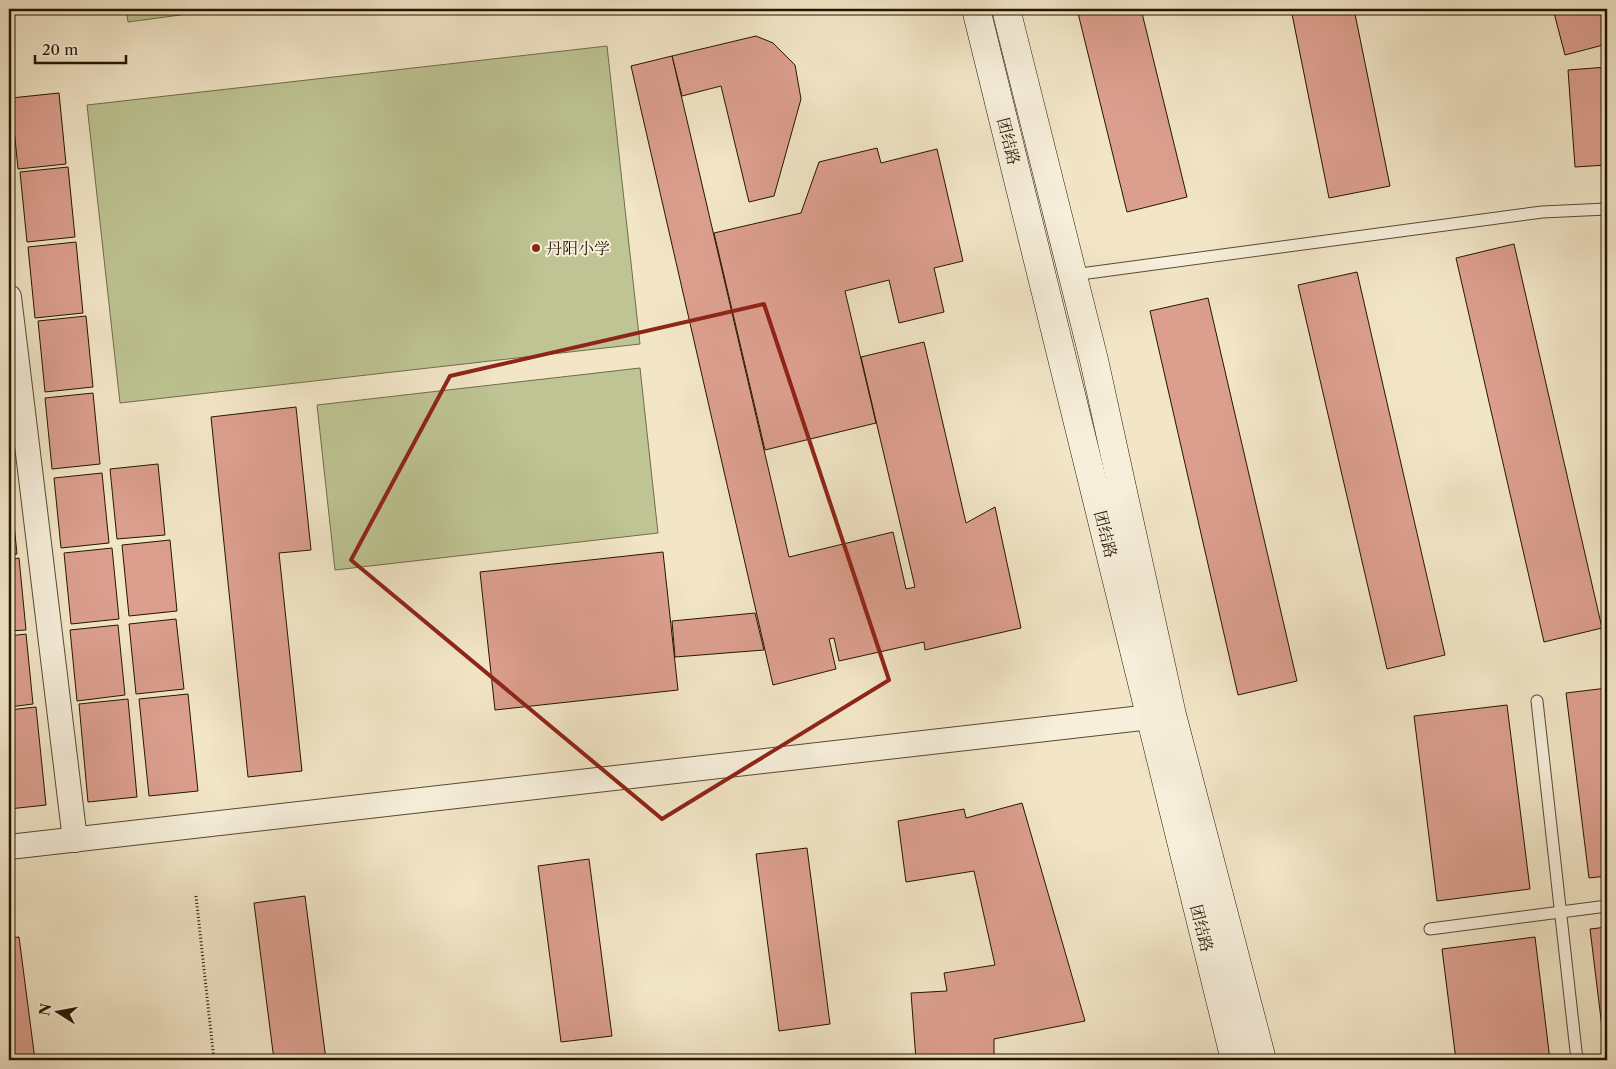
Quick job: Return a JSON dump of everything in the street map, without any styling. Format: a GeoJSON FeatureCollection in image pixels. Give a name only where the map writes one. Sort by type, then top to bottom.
{"type":"FeatureCollection","features":[{"type":"Feature","properties":{"kind":"main road","name":"团结路"},"geometry":{"type":"LineString","coordinates":[[976,9],[1161,716],[1262,1060]]}},
{"type":"Feature","properties":{"kind":"main road","name":"团结路"},"geometry":{"type":"LineString","coordinates":[[1006,9],[1094,360],[1161,716],[1235,1060]]}},
{"type":"Feature","properties":{"kind":"street"},"geometry":{"type":"LineString","coordinates":[[9,297],[75,840]]}},
{"type":"Feature","properties":{"kind":"street"},"geometry":{"type":"LineString","coordinates":[[9,847],[1161,716]]}},
{"type":"Feature","properties":{"kind":"lane"},"geometry":{"type":"LineString","coordinates":[[1073,275],[1542,212],[1607,209]]}},
{"type":"Feature","properties":{"kind":"lane"},"geometry":{"type":"LineString","coordinates":[[1536,701],[1577,1060]]}},
{"type":"Feature","properties":{"kind":"lane"},"geometry":{"type":"LineString","coordinates":[[1430,929],[1607,906]]}},
{"type":"Feature","properties":{"kind":"path"},"geometry":{"type":"LineString","coordinates":[[196,896],[214,1060]]}},
{"type":"Feature","properties":{"kind":"highlighted area"},"geometry":{"type":"Polygon","coordinates":[[[764,304],[889,680],[662,819],[351,560],[450,376],[764,304]]]}},
{"type":"Feature","properties":{"kind":"green space"},"geometry":{"type":"Polygon","coordinates":[[[126,9],[225,9],[128,22],[126,9]]]}},
{"type":"Feature","properties":{"kind":"green space"},"geometry":{"type":"Polygon","coordinates":[[[607,46],[640,344],[120,403],[87,105],[607,46]]]}},
{"type":"Feature","properties":{"kind":"green space"},"geometry":{"type":"Polygon","coordinates":[[[640,368],[658,533],[335,570],[317,405],[640,368]]]}},
{"type":"Feature","properties":{"kind":"building"},"geometry":{"type":"Polygon","coordinates":[[[1077,9],[1141,9],[1187,197],[1127,212],[1077,9]]]}},
{"type":"Feature","properties":{"kind":"building"},"geometry":{"type":"Polygon","coordinates":[[[1291,9],[1354,9],[1390,186],[1329,198],[1291,9]]]}},
{"type":"Feature","properties":{"kind":"building"},"geometry":{"type":"Polygon","coordinates":[[[1553,9],[1607,9],[1607,44],[1565,55],[1553,9]]]}},
{"type":"Feature","properties":{"kind":"building"},"geometry":{"type":"Polygon","coordinates":[[[756,36],[773,43],[795,65],[801,99],[774,196],[749,202],[721,86],[682,96],[672,56],[756,36]]]}},
{"type":"Feature","properties":{"kind":"building"},"geometry":{"type":"Polygon","coordinates":[[[672,56],[789,557],[893,532],[906,589],[915,587],[861,357],[924,342],[966,523],[995,507],[1021,628],[925,650],[924,642],[839,661],[834,638],[829,639],[836,669],[773,685],[631,66],[672,56]]]}},
{"type":"Feature","properties":{"kind":"building"},"geometry":{"type":"Polygon","coordinates":[[[1607,67],[1607,165],[1575,167],[1568,70],[1607,67]]]}},
{"type":"Feature","properties":{"kind":"building"},"geometry":{"type":"Polygon","coordinates":[[[59,93],[66,164],[18,169],[11,98],[59,93]]]}},
{"type":"Feature","properties":{"kind":"building"},"geometry":{"type":"Polygon","coordinates":[[[877,148],[881,163],[937,149],[963,261],[934,268],[944,312],[899,323],[889,280],[845,291],[876,423],[765,450],[714,233],[801,213],[819,162],[877,148]]]}},
{"type":"Feature","properties":{"kind":"building"},"geometry":{"type":"Polygon","coordinates":[[[68,167],[75,237],[27,242],[20,172],[68,167]]]}},
{"type":"Feature","properties":{"kind":"building"},"geometry":{"type":"Polygon","coordinates":[[[76,242],[83,313],[35,318],[28,247],[76,242]]]}},
{"type":"Feature","properties":{"kind":"building"},"geometry":{"type":"Polygon","coordinates":[[[1514,244],[1602,628],[1544,642],[1456,258],[1514,244]]]}},
{"type":"Feature","properties":{"kind":"building"},"geometry":{"type":"Polygon","coordinates":[[[1357,272],[1445,655],[1387,669],[1298,285],[1357,272]]]}},
{"type":"Feature","properties":{"kind":"building"},"geometry":{"type":"Polygon","coordinates":[[[1208,298],[1297,681],[1238,695],[1150,311],[1208,298]]]}},
{"type":"Feature","properties":{"kind":"building"},"geometry":{"type":"Polygon","coordinates":[[[86,316],[93,387],[45,392],[38,321],[86,316]]]}},
{"type":"Feature","properties":{"kind":"building"},"geometry":{"type":"Polygon","coordinates":[[[93,393],[100,464],[52,469],[45,398],[93,393]]]}},
{"type":"Feature","properties":{"kind":"building"},"geometry":{"type":"Polygon","coordinates":[[[296,407],[311,550],[279,553],[302,771],[248,777],[211,417],[296,407]]]}},
{"type":"Feature","properties":{"kind":"building"},"geometry":{"type":"Polygon","coordinates":[[[158,464],[165,535],[117,539],[110,469],[158,464]]]}},
{"type":"Feature","properties":{"kind":"building"},"geometry":{"type":"Polygon","coordinates":[[[102,473],[109,543],[61,548],[54,478],[102,473]]]}},
{"type":"Feature","properties":{"kind":"building"},"geometry":{"type":"Polygon","coordinates":[[[9,484],[17,554],[9,555],[9,484]]]}},
{"type":"Feature","properties":{"kind":"building"},"geometry":{"type":"Polygon","coordinates":[[[170,540],[177,611],[129,616],[122,545],[170,540]]]}},
{"type":"Feature","properties":{"kind":"building"},"geometry":{"type":"Polygon","coordinates":[[[112,548],[119,619],[71,624],[64,553],[112,548]]]}},
{"type":"Feature","properties":{"kind":"building"},"geometry":{"type":"Polygon","coordinates":[[[663,552],[678,690],[495,710],[480,572],[663,552]]]}},
{"type":"Feature","properties":{"kind":"building"},"geometry":{"type":"Polygon","coordinates":[[[19,558],[26,630],[9,631],[9,560],[19,558]]]}},
{"type":"Feature","properties":{"kind":"building"},"geometry":{"type":"Polygon","coordinates":[[[755,613],[764,650],[675,657],[672,621],[755,613]]]}},
{"type":"Feature","properties":{"kind":"building"},"geometry":{"type":"Polygon","coordinates":[[[176,619],[184,689],[136,694],[129,624],[176,619]]]}},
{"type":"Feature","properties":{"kind":"building"},"geometry":{"type":"Polygon","coordinates":[[[118,625],[125,695],[77,701],[70,630],[118,625]]]}},
{"type":"Feature","properties":{"kind":"building"},"geometry":{"type":"Polygon","coordinates":[[[26,634],[33,704],[9,707],[9,636],[26,634]]]}},
{"type":"Feature","properties":{"kind":"building"},"geometry":{"type":"Polygon","coordinates":[[[1607,688],[1607,876],[1589,878],[1566,693],[1607,688]]]}},
{"type":"Feature","properties":{"kind":"building"},"geometry":{"type":"Polygon","coordinates":[[[188,694],[198,791],[149,796],[139,699],[188,694]]]}},
{"type":"Feature","properties":{"kind":"building"},"geometry":{"type":"Polygon","coordinates":[[[128,699],[137,797],[88,802],[79,704],[128,699]]]}},
{"type":"Feature","properties":{"kind":"building"},"geometry":{"type":"Polygon","coordinates":[[[1507,705],[1530,889],[1437,901],[1414,716],[1507,705]]]}},
{"type":"Feature","properties":{"kind":"building"},"geometry":{"type":"Polygon","coordinates":[[[36,707],[46,805],[9,809],[9,710],[36,707]]]}},
{"type":"Feature","properties":{"kind":"building"},"geometry":{"type":"Polygon","coordinates":[[[1022,803],[1085,1021],[994,1039],[994,1060],[916,1060],[911,993],[947,991],[944,973],[995,965],[974,871],[906,882],[898,821],[964,809],[966,818],[1022,803]]]}},
{"type":"Feature","properties":{"kind":"building"},"geometry":{"type":"Polygon","coordinates":[[[807,848],[830,1024],[779,1031],[756,854],[807,848]]]}},
{"type":"Feature","properties":{"kind":"building"},"geometry":{"type":"Polygon","coordinates":[[[589,859],[612,1036],[561,1042],[538,866],[589,859]]]}},
{"type":"Feature","properties":{"kind":"building"},"geometry":{"type":"Polygon","coordinates":[[[305,896],[326,1060],[274,1060],[254,903],[305,896]]]}},
{"type":"Feature","properties":{"kind":"building"},"geometry":{"type":"Polygon","coordinates":[[[1607,927],[1607,1060],[1606,1060],[1590,929],[1607,927]]]}},
{"type":"Feature","properties":{"kind":"building"},"geometry":{"type":"Polygon","coordinates":[[[19,937],[35,1060],[9,1060],[9,938],[19,937]]]}},
{"type":"Feature","properties":{"kind":"building"},"geometry":{"type":"Polygon","coordinates":[[[1535,937],[1550,1060],[1456,1060],[1442,949],[1535,937]]]}},
{"type":"Feature","properties":{"kind":"place","name":"丹阳小学"},"geometry":{"type":"Point","coordinates":[536,248]}}]}
